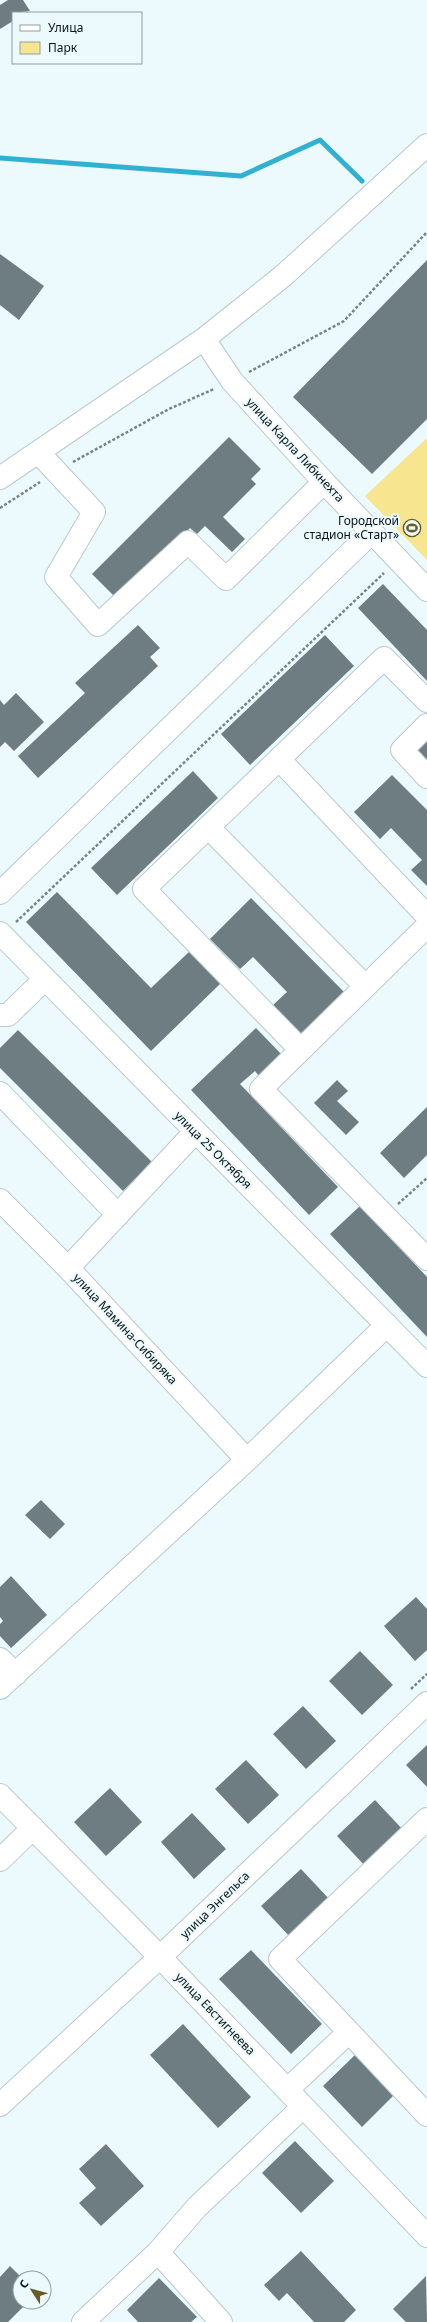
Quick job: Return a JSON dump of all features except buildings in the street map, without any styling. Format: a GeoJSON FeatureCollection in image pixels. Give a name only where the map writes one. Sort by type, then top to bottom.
{"type":"FeatureCollection","features":[{"type":"Feature","properties":{"kind":"street"},"geometry":{"type":"LineString","coordinates":[[0,478],[204,339],[284,276],[427,145]]}},
{"type":"Feature","properties":{"kind":"street","name":"улица Карла Либкнехта"},"geometry":{"type":"LineString","coordinates":[[204,339],[232,381],[324,482],[427,590]]}},
{"type":"Feature","properties":{"kind":"street"},"geometry":{"type":"LineString","coordinates":[[38,453],[94,512],[56,577],[98,624],[188,542],[226,579],[324,482]]}},
{"type":"Feature","properties":{"kind":"street"},"geometry":{"type":"LineString","coordinates":[[0,893],[372,532]]}},
{"type":"Feature","properties":{"kind":"street"},"geometry":{"type":"LineString","coordinates":[[300,1049],[144,889],[384,658],[427,700]]}},
{"type":"Feature","properties":{"kind":"street"},"geometry":{"type":"LineString","coordinates":[[427,725],[402,750],[427,777]]}},
{"type":"Feature","properties":{"kind":"street"},"geometry":{"type":"LineString","coordinates":[[279,759],[427,916]]}},
{"type":"Feature","properties":{"kind":"street"},"geometry":{"type":"LineString","coordinates":[[208,827],[365,986]]}},
{"type":"Feature","properties":{"kind":"street"},"geometry":{"type":"LineString","coordinates":[[427,926],[300,1049],[261,1089],[427,1259]]}},
{"type":"Feature","properties":{"kind":"street","name":"улица 25 Октября"},"geometry":{"type":"LineString","coordinates":[[0,933],[427,1366]]}},
{"type":"Feature","properties":{"kind":"street"},"geometry":{"type":"LineString","coordinates":[[3,1018],[45,979]]}},
{"type":"Feature","properties":{"kind":"street"},"geometry":{"type":"LineString","coordinates":[[0,1093],[118,1215]]}},
{"type":"Feature","properties":{"kind":"street"},"geometry":{"type":"LineString","coordinates":[[68,1268],[195,1132]]}},
{"type":"Feature","properties":{"kind":"street","name":"улица Мамина-Сибиряка"},"geometry":{"type":"LineString","coordinates":[[0,1200],[68,1268],[247,1460]]}},
{"type":"Feature","properties":{"kind":"street"},"geometry":{"type":"LineString","coordinates":[[0,1659],[8,1681],[247,1460],[387,1325]]}},
{"type":"Feature","properties":{"kind":"street","name":"улица Энгельса"},"geometry":{"type":"LineString","coordinates":[[0,2105],[160,1958],[427,1704]]}},
{"type":"Feature","properties":{"kind":"street","name":"улица Евстигнеева"},"geometry":{"type":"LineString","coordinates":[[0,1795],[160,1958],[427,2236]]}},
{"type":"Feature","properties":{"kind":"street"},"geometry":{"type":"LineString","coordinates":[[427,1819],[280,1959],[427,2115]]}},
{"type":"Feature","properties":{"kind":"street"},"geometry":{"type":"LineString","coordinates":[[0,1860],[32,1828]]}},
{"type":"Feature","properties":{"kind":"street"},"geometry":{"type":"LineString","coordinates":[[287,2090],[349,2032]]}},
{"type":"Feature","properties":{"kind":"street"},"geometry":{"type":"LineString","coordinates":[[83,2322],[158,2252],[197,2207],[303,2107]]}},
{"type":"Feature","properties":{"kind":"street"},"geometry":{"type":"LineString","coordinates":[[158,2252],[221,2322]]}},
{"type":"Feature","properties":{"kind":"path"},"geometry":{"type":"LineString","coordinates":[[21,928],[16,922],[390,567]]}},
{"type":"Feature","properties":{"kind":"path"},"geometry":{"type":"LineString","coordinates":[[385,1216],[427,1178]]}},
{"type":"Feature","properties":{"kind":"green space","name":"Городской стадион «Старт»"},"geometry":{"type":"Polygon","coordinates":[[[427,438],[427,560],[365,496],[427,438]]]}},
{"type":"Feature","properties":{"kind":"waterway"},"geometry":{"type":"LineString","coordinates":[[0,158],[241,176],[320,140],[362,181]]}},
{"type":"Feature","properties":{"kind":"place","name":"Городской стадион «Старт»"},"geometry":{"type":"Point","coordinates":[412,528]}}]}
